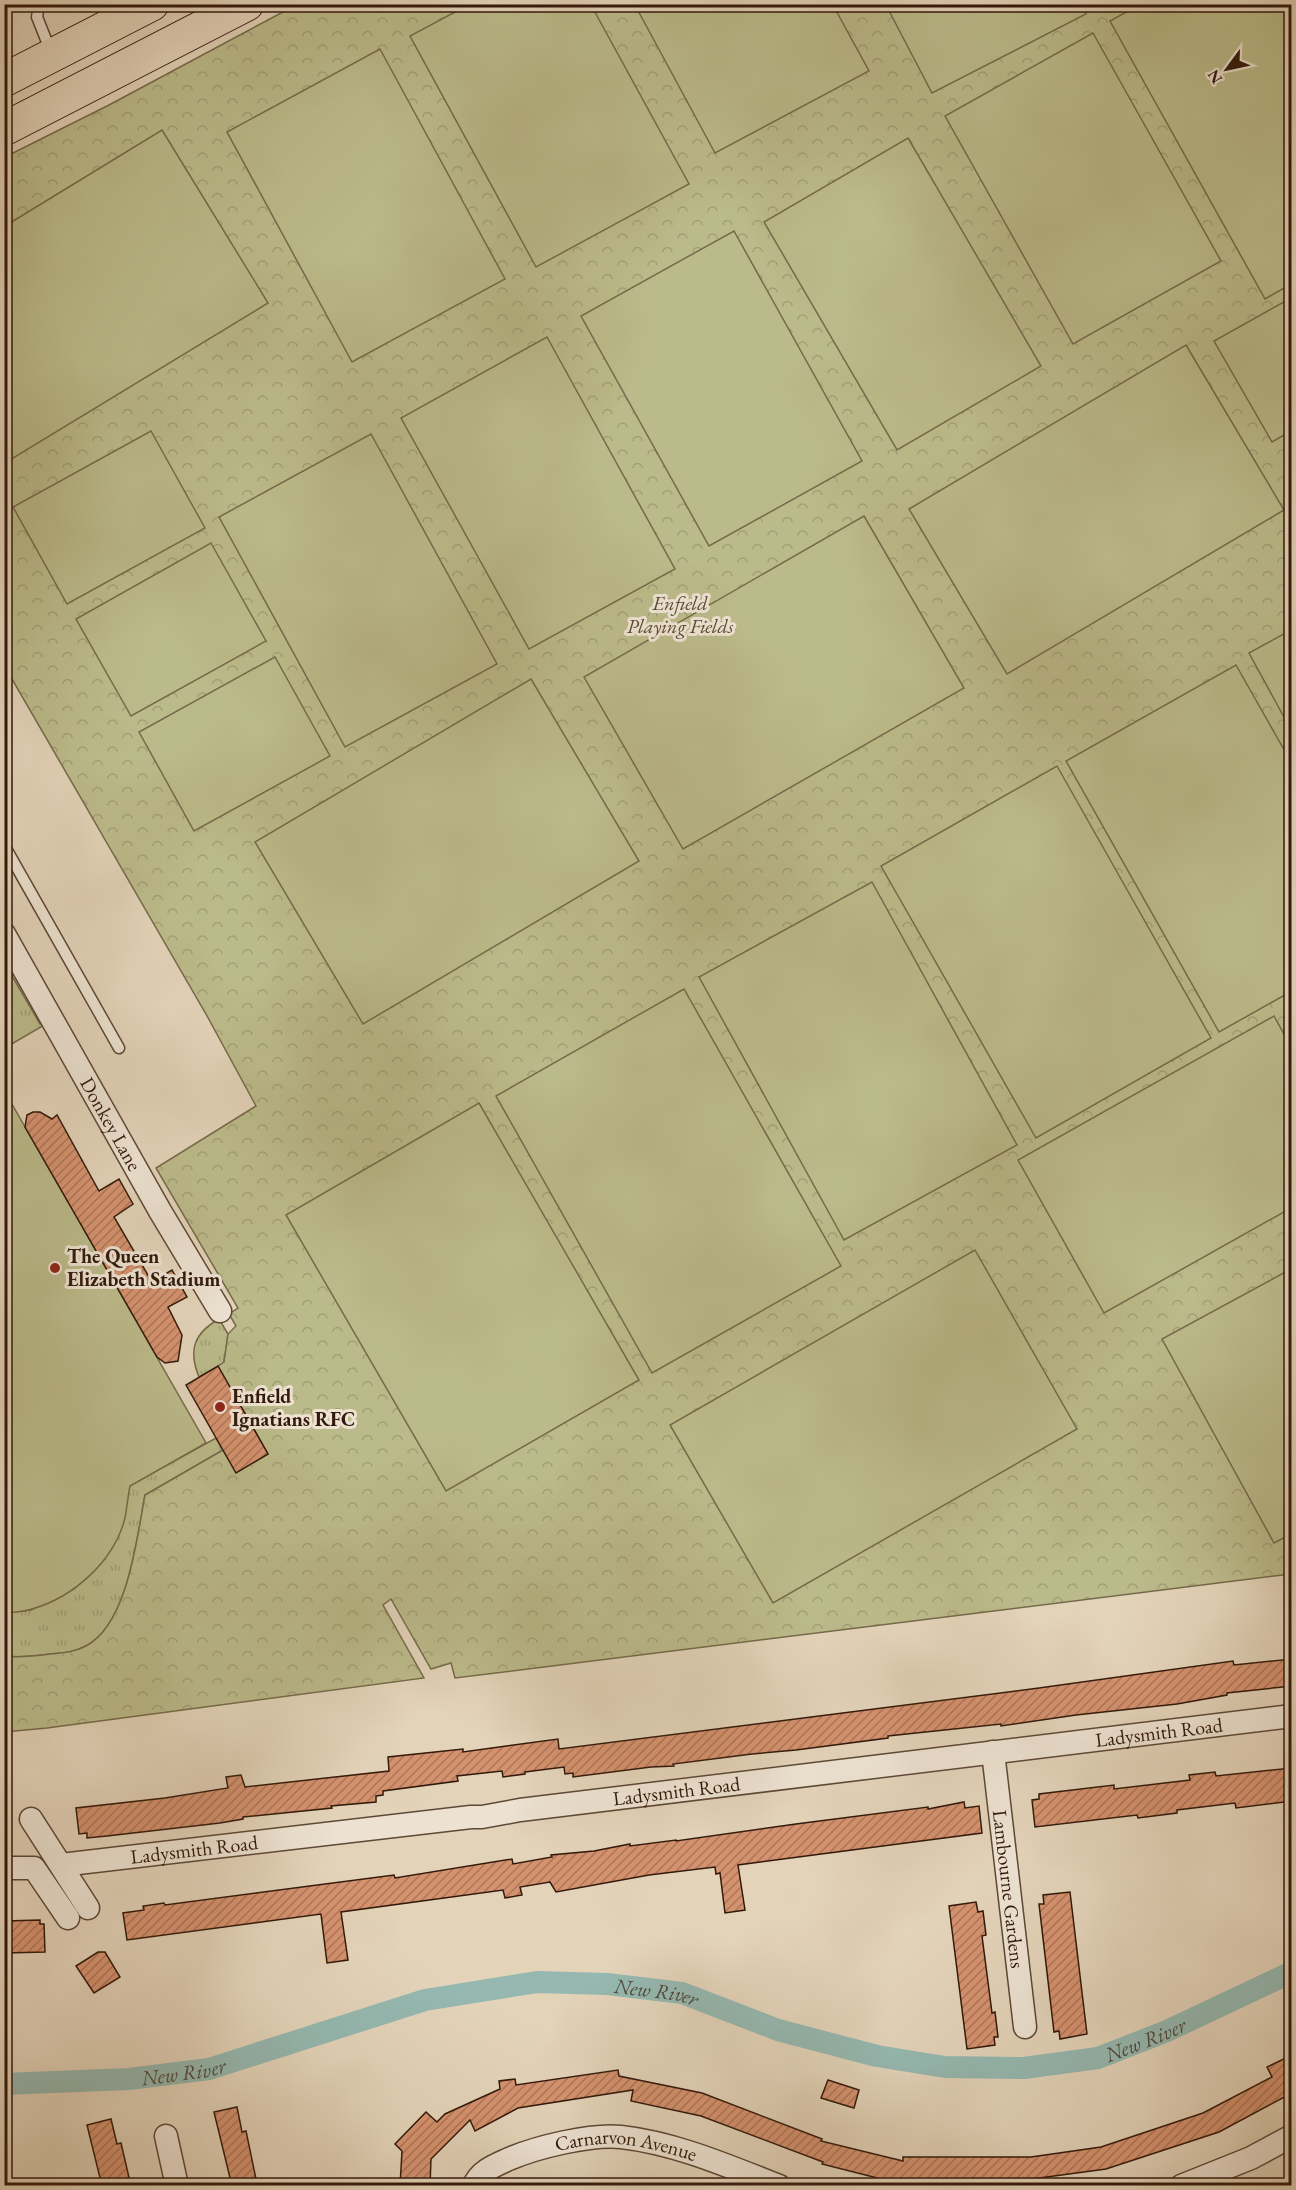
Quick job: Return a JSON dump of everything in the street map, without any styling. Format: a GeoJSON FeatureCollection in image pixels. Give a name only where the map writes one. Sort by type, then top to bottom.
{"type":"FeatureCollection","features":[{"type":"Feature","properties":{"kind":"highway"},"geometry":{"type":"LineString","coordinates":[[4,80],[152,4]]}},
{"type":"Feature","properties":{"kind":"highway"},"geometry":{"type":"LineString","coordinates":[[4,129],[247,4]]}},
{"type":"Feature","properties":{"kind":"street","name":"Donkey Lane"},"geometry":{"type":"LineString","coordinates":[[4,934],[160,1211],[220,1311]]}},
{"type":"Feature","properties":{"kind":"street","name":"Ladysmith Road"},"geometry":{"type":"LineString","coordinates":[[61,1865],[471,1817],[482,1818],[520,1810],[1292,1716]]}},
{"type":"Feature","properties":{"kind":"street","name":"Lambourne Gardens"},"geometry":{"type":"LineString","coordinates":[[993,1752],[1024,2027]]}},
{"type":"Feature","properties":{"kind":"street"},"geometry":{"type":"LineString","coordinates":[[4,1868],[34,1868],[78,1913],[61,1865],[31,1819]]}},
{"type":"Feature","properties":{"kind":"street"},"geometry":{"type":"LineString","coordinates":[[166,2136],[177,2186]]}},
{"type":"Feature","properties":{"kind":"street"},"geometry":{"type":"LineString","coordinates":[[1181,2186],[1251,2158],[1292,2136]]}},
{"type":"Feature","properties":{"kind":"street","name":"Carnarvon Avenue"},"geometry":{"type":"LineString","coordinates":[[475,2182],[489,2168],[533,2149],[579,2140],[619,2137],[697,2156],[778,2186]]}},
{"type":"Feature","properties":{"kind":"lane"},"geometry":{"type":"LineString","coordinates":[[39,4],[37,17],[53,55]]}},
{"type":"Feature","properties":{"kind":"lane"},"geometry":{"type":"LineString","coordinates":[[4,845],[119,1048]]}},
{"type":"Feature","properties":{"kind":"lane"},"geometry":{"type":"LineString","coordinates":[[34,1868],[61,1865]]}},
{"type":"Feature","properties":{"kind":"green space"},"geometry":{"type":"Polygon","coordinates":[[[1081,4],[1086,14],[932,93],[886,5],[1081,4]]]}},
{"type":"Feature","properties":{"kind":"green space","name":"Enfield Playing Fields"},"geometry":{"type":"Polygon","coordinates":[[[296,5],[1291,5],[1291,1574],[455,1678],[451,1663],[431,1669],[391,1599],[383,1605],[424,1678],[5,1732],[5,1656],[64,1653],[86,1646],[100,1635],[112,1619],[121,1600],[134,1555],[145,1495],[223,1450],[236,1472],[268,1454],[218,1366],[224,1362],[228,1334],[236,1326],[229,1314],[238,1308],[156,1168],[256,1106],[206,1014],[5,667],[5,157],[109,105],[296,5]]]}},
{"type":"Feature","properties":{"kind":"green space"},"geometry":{"type":"Polygon","coordinates":[[[468,5],[591,5],[689,184],[536,267],[410,36],[468,5]]]}},
{"type":"Feature","properties":{"kind":"green space"},"geometry":{"type":"Polygon","coordinates":[[[635,5],[833,5],[869,71],[715,153],[635,5]]]}},
{"type":"Feature","properties":{"kind":"green space"},"geometry":{"type":"Polygon","coordinates":[[[1139,5],[1291,5],[1291,284],[1265,299],[1110,21],[1139,5]]]}},
{"type":"Feature","properties":{"kind":"green space"},"geometry":{"type":"Polygon","coordinates":[[[1093,33],[1221,261],[1073,344],[945,116],[1093,33]]]}},
{"type":"Feature","properties":{"kind":"green space"},"geometry":{"type":"Polygon","coordinates":[[[380,49],[505,279],[352,362],[227,132],[380,49]]]}},
{"type":"Feature","properties":{"kind":"green space"},"geometry":{"type":"Polygon","coordinates":[[[162,130],[268,303],[5,463],[5,226],[162,130]]]}},
{"type":"Feature","properties":{"kind":"green space"},"geometry":{"type":"Polygon","coordinates":[[[908,138],[1041,366],[897,450],[764,222],[908,138]]]}},
{"type":"Feature","properties":{"kind":"green space"},"geometry":{"type":"Polygon","coordinates":[[[734,231],[862,461],[709,546],[581,316],[734,231]]]}},
{"type":"Feature","properties":{"kind":"green space"},"geometry":{"type":"Polygon","coordinates":[[[1291,298],[1291,431],[1272,442],[1214,341],[1291,298]]]}},
{"type":"Feature","properties":{"kind":"green space"},"geometry":{"type":"Polygon","coordinates":[[[547,337],[675,569],[529,649],[401,418],[547,337]]]}},
{"type":"Feature","properties":{"kind":"green space"},"geometry":{"type":"Polygon","coordinates":[[[1186,345],[1284,510],[1007,674],[909,509],[1186,345]]]}},
{"type":"Feature","properties":{"kind":"green space"},"geometry":{"type":"Polygon","coordinates":[[[151,431],[205,528],[67,604],[13,507],[151,431]]]}},
{"type":"Feature","properties":{"kind":"green space"},"geometry":{"type":"Polygon","coordinates":[[[371,434],[497,664],[345,747],[219,517],[371,434]]]}},
{"type":"Feature","properties":{"kind":"green space"},"geometry":{"type":"Polygon","coordinates":[[[864,516],[964,688],[683,849],[584,677],[864,516]]]}},
{"type":"Feature","properties":{"kind":"green space"},"geometry":{"type":"Polygon","coordinates":[[[211,543],[266,641],[131,716],[76,619],[211,543]]]}},
{"type":"Feature","properties":{"kind":"green space"},"geometry":{"type":"Polygon","coordinates":[[[1291,630],[1291,730],[1249,653],[1291,630]]]}},
{"type":"Feature","properties":{"kind":"green space"},"geometry":{"type":"Polygon","coordinates":[[[275,657],[330,756],[194,831],[139,732],[275,657]]]}},
{"type":"Feature","properties":{"kind":"green space"},"geometry":{"type":"Polygon","coordinates":[[[1236,665],[1291,762],[1292,991],[1219,1032],[1066,761],[1236,665]]]}},
{"type":"Feature","properties":{"kind":"green space"},"geometry":{"type":"Polygon","coordinates":[[[531,679],[639,861],[363,1024],[255,842],[531,679]]]}},
{"type":"Feature","properties":{"kind":"green space"},"geometry":{"type":"Polygon","coordinates":[[[1057,766],[1211,1038],[1036,1138],[881,866],[1057,766]]]}},
{"type":"Feature","properties":{"kind":"green space"},"geometry":{"type":"Polygon","coordinates":[[[872,882],[1017,1145],[844,1240],[699,977],[872,882]]]}},
{"type":"Feature","properties":{"kind":"green space"},"geometry":{"type":"Polygon","coordinates":[[[4,962],[40,1024],[46,1024],[5,1048],[4,962]]]}},
{"type":"Feature","properties":{"kind":"green space"},"geometry":{"type":"Polygon","coordinates":[[[684,989],[841,1266],[652,1373],[496,1096],[684,989]]]}},
{"type":"Feature","properties":{"kind":"green space"},"geometry":{"type":"Polygon","coordinates":[[[1274,1016],[1291,1047],[1291,1208],[1104,1313],[1018,1160],[1274,1016]]]}},
{"type":"Feature","properties":{"kind":"green space","name":"The Queen Elizabeth Stadium"},"geometry":{"type":"Polygon","coordinates":[[[5,1092],[206,1443],[130,1486],[120,1534],[102,1563],[77,1586],[48,1603],[29,1610],[5,1613],[5,1092]]]}},
{"type":"Feature","properties":{"kind":"green space"},"geometry":{"type":"Polygon","coordinates":[[[479,1103],[639,1380],[446,1491],[286,1215],[479,1103]]]}},
{"type":"Feature","properties":{"kind":"green space"},"geometry":{"type":"Polygon","coordinates":[[[975,1250],[1077,1429],[773,1603],[670,1425],[975,1250]]]}},
{"type":"Feature","properties":{"kind":"green space"},"geometry":{"type":"Polygon","coordinates":[[[1291,1269],[1291,1534],[1274,1543],[1162,1339],[1291,1269]]]}},
{"type":"Feature","properties":{"kind":"green space"},"geometry":{"type":"Polygon","coordinates":[[[219,1319],[228,1334],[224,1363],[199,1377],[194,1359],[195,1343],[204,1330],[219,1319]]]}},
{"type":"Feature","properties":{"kind":"green space"},"geometry":{"type":"Polygon","coordinates":[[[216,1438],[223,1450],[145,1495],[134,1555],[121,1600],[112,1619],[100,1635],[86,1646],[64,1653],[28,1657],[5,1656],[4,1613],[31,1610],[74,1589],[105,1559],[124,1519],[129,1486],[216,1438]]]}},
{"type":"Feature","properties":{"kind":"building"},"geometry":{"type":"Polygon","coordinates":[[[40,1112],[52,1119],[57,1115],[99,1191],[119,1179],[133,1204],[114,1217],[152,1282],[172,1270],[187,1297],[168,1307],[182,1335],[178,1361],[165,1363],[157,1357],[25,1127],[27,1115],[40,1112]]]}},
{"type":"Feature","properties":{"kind":"building","name":"Enfield Ignatians RFC"},"geometry":{"type":"Polygon","coordinates":[[[218,1366],[268,1454],[236,1473],[186,1385],[218,1366]]]}},
{"type":"Feature","properties":{"kind":"building"},"geometry":{"type":"Polygon","coordinates":[[[1292,1659],[1292,1686],[1227,1693],[1227,1695],[1177,1704],[1001,1726],[1001,1724],[888,1736],[888,1738],[796,1750],[673,1764],[674,1766],[573,1777],[573,1773],[565,1774],[564,1767],[503,1777],[502,1771],[457,1776],[458,1781],[383,1791],[383,1795],[376,1796],[376,1802],[107,1836],[87,1838],[87,1833],[79,1834],[76,1808],[228,1788],[226,1777],[241,1775],[245,1787],[389,1771],[388,1757],[463,1749],[463,1752],[558,1739],[559,1749],[1233,1661],[1234,1665],[1292,1659]]]}},
{"type":"Feature","properties":{"kind":"building"},"geometry":{"type":"Polygon","coordinates":[[[1292,1768],[1292,1801],[1236,1808],[1235,1803],[1177,1810],[1177,1813],[1138,1818],[1137,1815],[1035,1827],[1032,1800],[1039,1799],[1039,1794],[1114,1785],[1114,1789],[1190,1780],[1189,1775],[1215,1772],[1216,1776],[1292,1768]]]}},
{"type":"Feature","properties":{"kind":"building"},"geometry":{"type":"Polygon","coordinates":[[[964,1802],[965,1808],[979,1806],[982,1833],[738,1865],[745,1910],[725,1913],[720,1873],[716,1874],[715,1867],[649,1875],[556,1892],[550,1882],[520,1887],[522,1895],[505,1898],[503,1890],[341,1912],[348,1960],[327,1963],[321,1914],[127,1940],[123,1913],[144,1910],[143,1906],[394,1875],[395,1878],[512,1859],[513,1864],[552,1857],[551,1855],[594,1851],[630,1844],[630,1846],[676,1841],[928,1807],[928,1809],[964,1802]]]}},
{"type":"Feature","properties":{"kind":"building"},"geometry":{"type":"Polygon","coordinates":[[[1070,1892],[1087,2034],[1060,2039],[1059,2031],[1054,2032],[1039,1904],[1044,1904],[1043,1895],[1070,1892]]]}},
{"type":"Feature","properties":{"kind":"building"},"geometry":{"type":"Polygon","coordinates":[[[976,1902],[978,1912],[983,1911],[986,1935],[982,1936],[992,2013],[995,2012],[998,2037],[994,2037],[995,2045],[967,2049],[949,1906],[976,1902]]]}},
{"type":"Feature","properties":{"kind":"building"},"geometry":{"type":"Polygon","coordinates":[[[40,1920],[40,1924],[44,1924],[45,1952],[4,1953],[4,1921],[40,1920]]]}},
{"type":"Feature","properties":{"kind":"building"},"geometry":{"type":"Polygon","coordinates":[[[98,1952],[105,1952],[120,1977],[94,1993],[76,1966],[98,1952]]]}},
{"type":"Feature","properties":{"kind":"building"},"geometry":{"type":"Polygon","coordinates":[[[1292,2055],[1292,2093],[1219,2132],[1106,2169],[1032,2179],[893,2180],[893,2182],[822,2164],[823,2162],[701,2116],[631,2101],[633,2090],[518,2108],[475,2131],[470,2120],[431,2159],[430,2186],[400,2186],[402,2151],[395,2144],[426,2112],[437,2122],[445,2114],[500,2089],[499,2081],[515,2079],[516,2085],[618,2070],[619,2076],[702,2093],[822,2139],[821,2141],[903,2161],[903,2157],[1031,2157],[1101,2147],[1203,2113],[1272,2077],[1267,2067],[1292,2055]]]}},
{"type":"Feature","properties":{"kind":"building"},"geometry":{"type":"Polygon","coordinates":[[[828,2080],[859,2090],[854,2108],[821,2098],[828,2080]]]}},
{"type":"Feature","properties":{"kind":"building"},"geometry":{"type":"Polygon","coordinates":[[[237,2107],[242,2132],[246,2131],[257,2184],[248,2186],[232,2186],[214,2112],[237,2107]]]}},
{"type":"Feature","properties":{"kind":"building"},"geometry":{"type":"Polygon","coordinates":[[[111,2119],[117,2144],[121,2143],[131,2186],[102,2186],[87,2125],[111,2119]]]}},
{"type":"Feature","properties":{"kind":"waterway","name":"New River"},"geometry":{"type":"LineString","coordinates":[[4,2084],[129,2079],[209,2069],[425,2000],[537,1982],[607,1984],[682,1993],[778,2030],[877,2056],[945,2067],[1024,2068],[1098,2058],[1167,2031],[1292,1972]]}},
{"type":"Feature","properties":{"kind":"place","name":"The Queen Elizabeth Stadium"},"geometry":{"type":"Point","coordinates":[55,1268]}},
{"type":"Feature","properties":{"kind":"place","name":"Enfield Ignatians RFC"},"geometry":{"type":"Point","coordinates":[220,1407]}}]}
